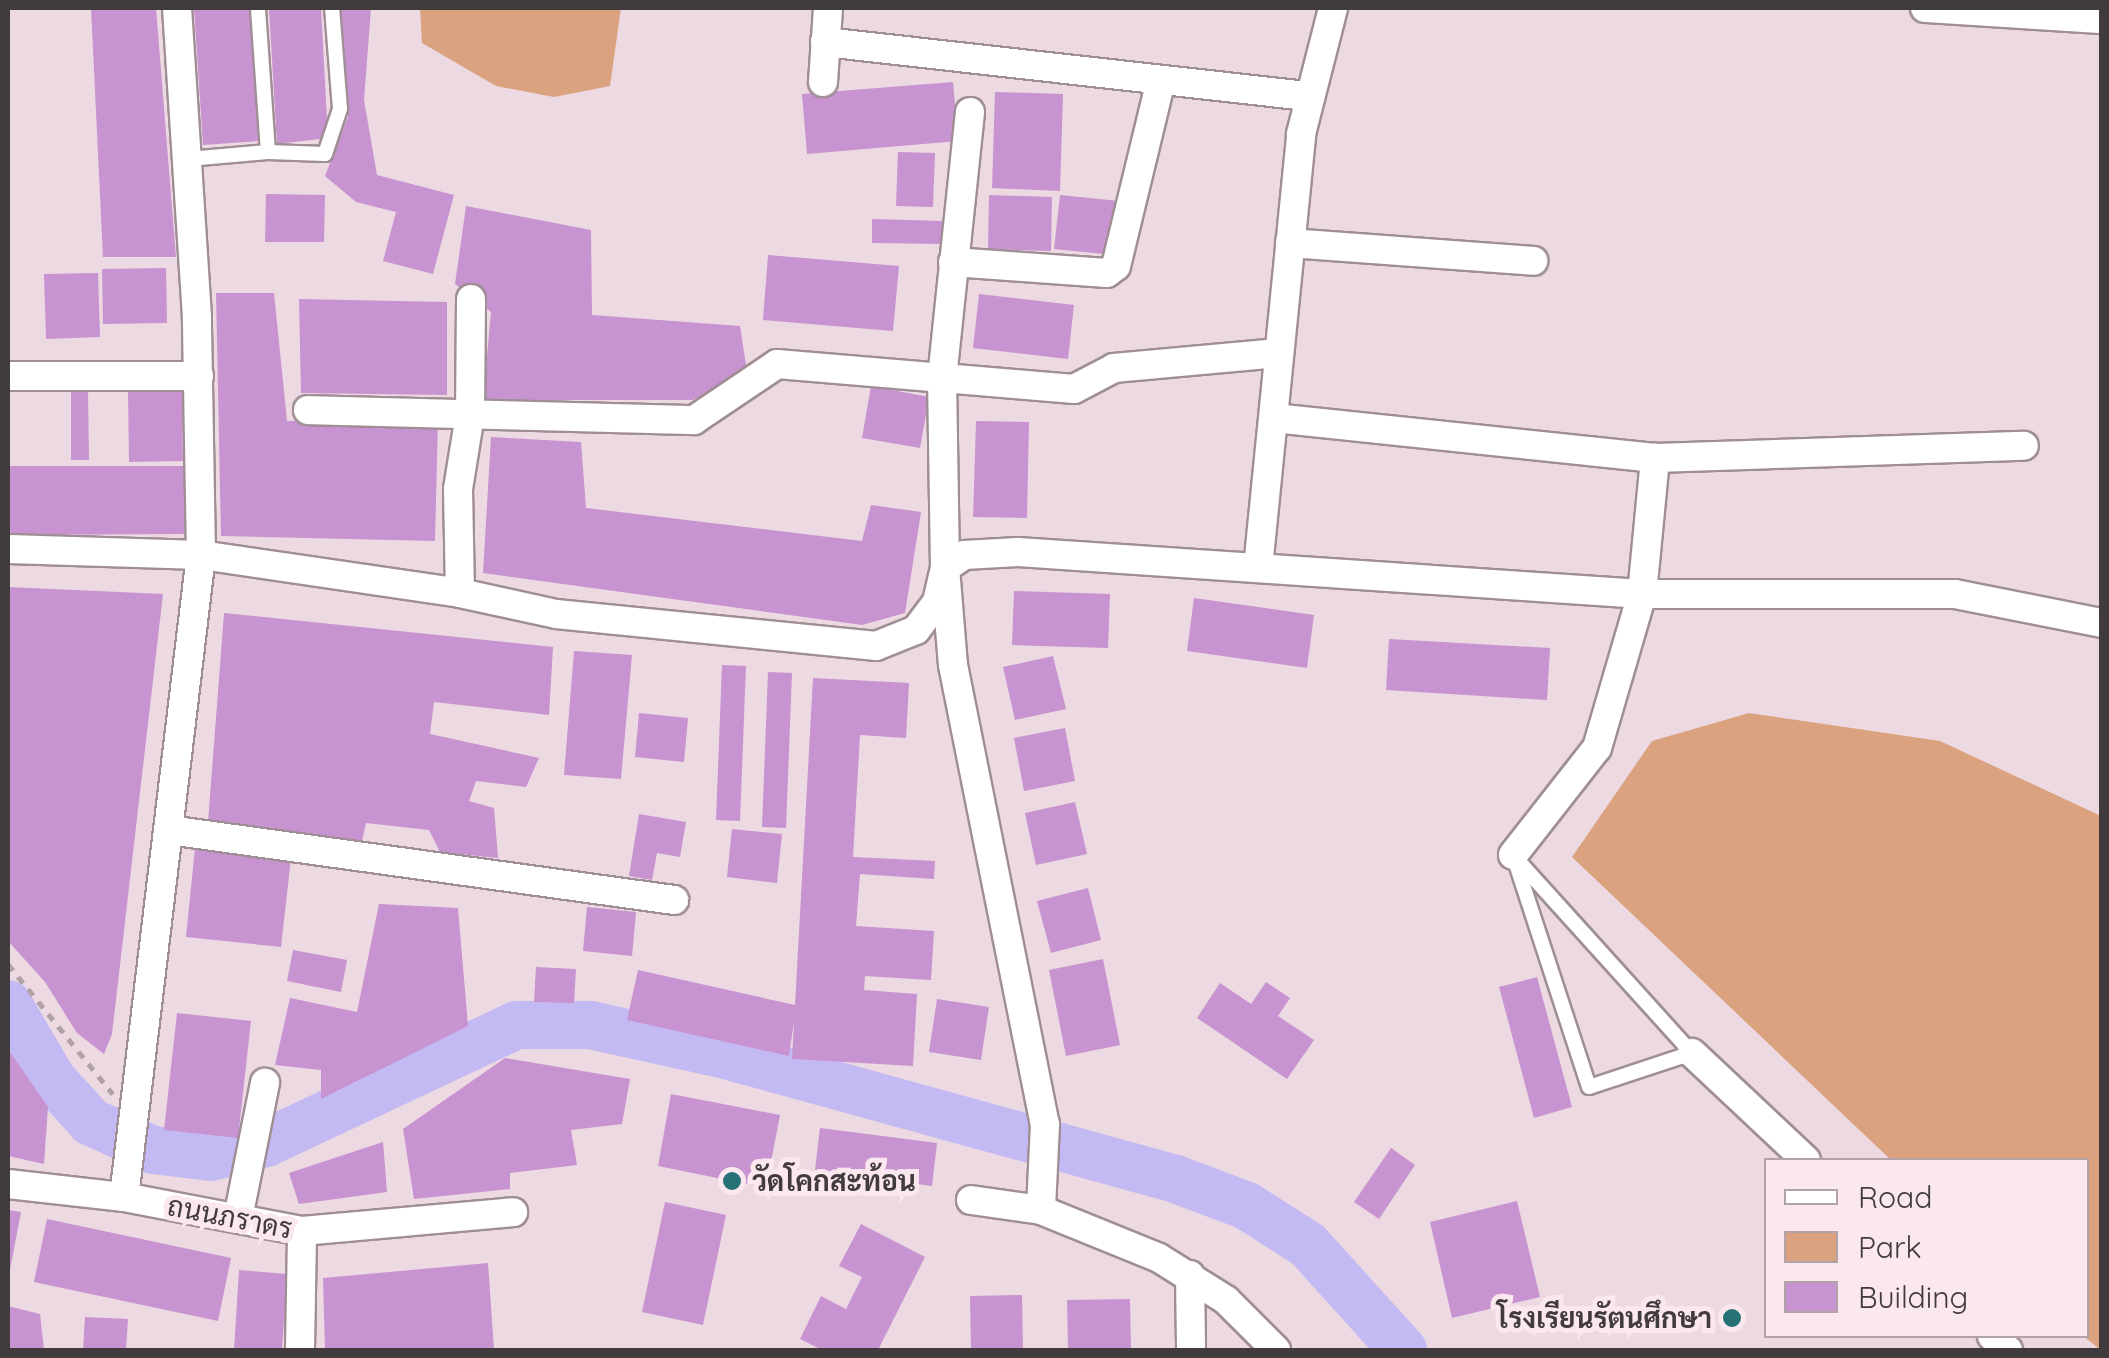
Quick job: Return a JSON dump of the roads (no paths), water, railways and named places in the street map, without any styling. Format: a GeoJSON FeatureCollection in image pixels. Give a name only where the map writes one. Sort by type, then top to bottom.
{"type":"FeatureCollection","features":[{"type":"Feature","properties":{"kind":"street"},"geometry":{"type":"LineString","coordinates":[[124,1197],[201,555],[199,376],[177,8]]}},
{"type":"Feature","properties":{"kind":"street"},"geometry":{"type":"LineString","coordinates":[[823,82],[828,8]]}},
{"type":"Feature","properties":{"kind":"street"},"geometry":{"type":"LineString","coordinates":[[1258,568],[1306,96],[1332,8]]}},
{"type":"Feature","properties":{"kind":"street"},"geometry":{"type":"LineString","coordinates":[[1925,8],[2102,19]]}},
{"type":"Feature","properties":{"kind":"street"},"geometry":{"type":"LineString","coordinates":[[825,42],[1306,96]]}},
{"type":"Feature","properties":{"kind":"street"},"geometry":{"type":"LineString","coordinates":[[952,262],[1107,272],[1116,266],[1161,80]]}},
{"type":"Feature","properties":{"kind":"street"},"geometry":{"type":"LineString","coordinates":[[970,112],[942,377],[944,568],[957,684],[1046,1124],[1046,1177],[1041,1210]]}},
{"type":"Feature","properties":{"kind":"street"},"geometry":{"type":"LineString","coordinates":[[1290,243],[1534,261]]}},
{"type":"Feature","properties":{"kind":"street"},"geometry":{"type":"LineString","coordinates":[[460,593],[458,489],[470,415],[471,299]]}},
{"type":"Feature","properties":{"kind":"street"},"geometry":{"type":"LineString","coordinates":[[308,410],[694,420],[777,364],[1074,389],[1114,368],[1278,353]]}},
{"type":"Feature","properties":{"kind":"street"},"geometry":{"type":"LineString","coordinates":[[8,376],[199,376]]}},
{"type":"Feature","properties":{"kind":"street"},"geometry":{"type":"LineString","coordinates":[[1274,418],[1655,458],[2024,446]]}},
{"type":"Feature","properties":{"kind":"street"},"geometry":{"type":"LineString","coordinates":[[1514,855],[1597,748],[1642,594],[1655,458]]}},
{"type":"Feature","properties":{"kind":"street"},"geometry":{"type":"LineString","coordinates":[[8,549],[201,555],[460,593],[556,614],[876,646],[916,630],[938,602],[944,568],[964,555],[1018,552],[1642,594],[1955,594],[2102,623]]}},
{"type":"Feature","properties":{"kind":"street"},"geometry":{"type":"LineString","coordinates":[[169,830],[674,900]]}},
{"type":"Feature","properties":{"kind":"street"},"geometry":{"type":"LineString","coordinates":[[1692,1053],[1804,1158]]}},
{"type":"Feature","properties":{"kind":"street"},"geometry":{"type":"LineString","coordinates":[[238,1218],[265,1083]]}},
{"type":"Feature","properties":{"kind":"street","name":"ถนนภราดร"},"geometry":{"type":"LineString","coordinates":[[8,1184],[124,1197],[302,1232],[513,1212]]}},
{"type":"Feature","properties":{"kind":"street"},"geometry":{"type":"LineString","coordinates":[[971,1200],[1041,1210],[1190,1275],[1226,1300],[1276,1350]]}},
{"type":"Feature","properties":{"kind":"street"},"geometry":{"type":"LineString","coordinates":[[300,1350],[302,1232]]}},
{"type":"Feature","properties":{"kind":"street"},"geometry":{"type":"LineString","coordinates":[[1190,1275],[1191,1350]]}},
{"type":"Feature","properties":{"kind":"lane"},"geometry":{"type":"LineString","coordinates":[[258,8],[268,152]]}},
{"type":"Feature","properties":{"kind":"lane"},"geometry":{"type":"LineString","coordinates":[[188,159],[268,152],[326,154],[340,110],[332,8]]}},
{"type":"Feature","properties":{"kind":"lane"},"geometry":{"type":"LineString","coordinates":[[1514,855],[1692,1053],[1590,1088],[1514,855]]}},
{"type":"Feature","properties":{"kind":"waterway"},"geometry":{"type":"LineString","coordinates":[[8,1004],[52,1079],[91,1122],[153,1150],[211,1157],[266,1143],[517,1025],[590,1025],[722,1054],[1178,1180],[1247,1206],[1308,1245],[1403,1350]]}},
{"type":"Feature","properties":{"kind":"place","name":"วัดโคกสะท้อน"},"geometry":{"type":"Point","coordinates":[732,1181]}},
{"type":"Feature","properties":{"kind":"place","name":"โรงเรียนรัตนศึกษา"},"geometry":{"type":"Point","coordinates":[1732,1318]}}]}
